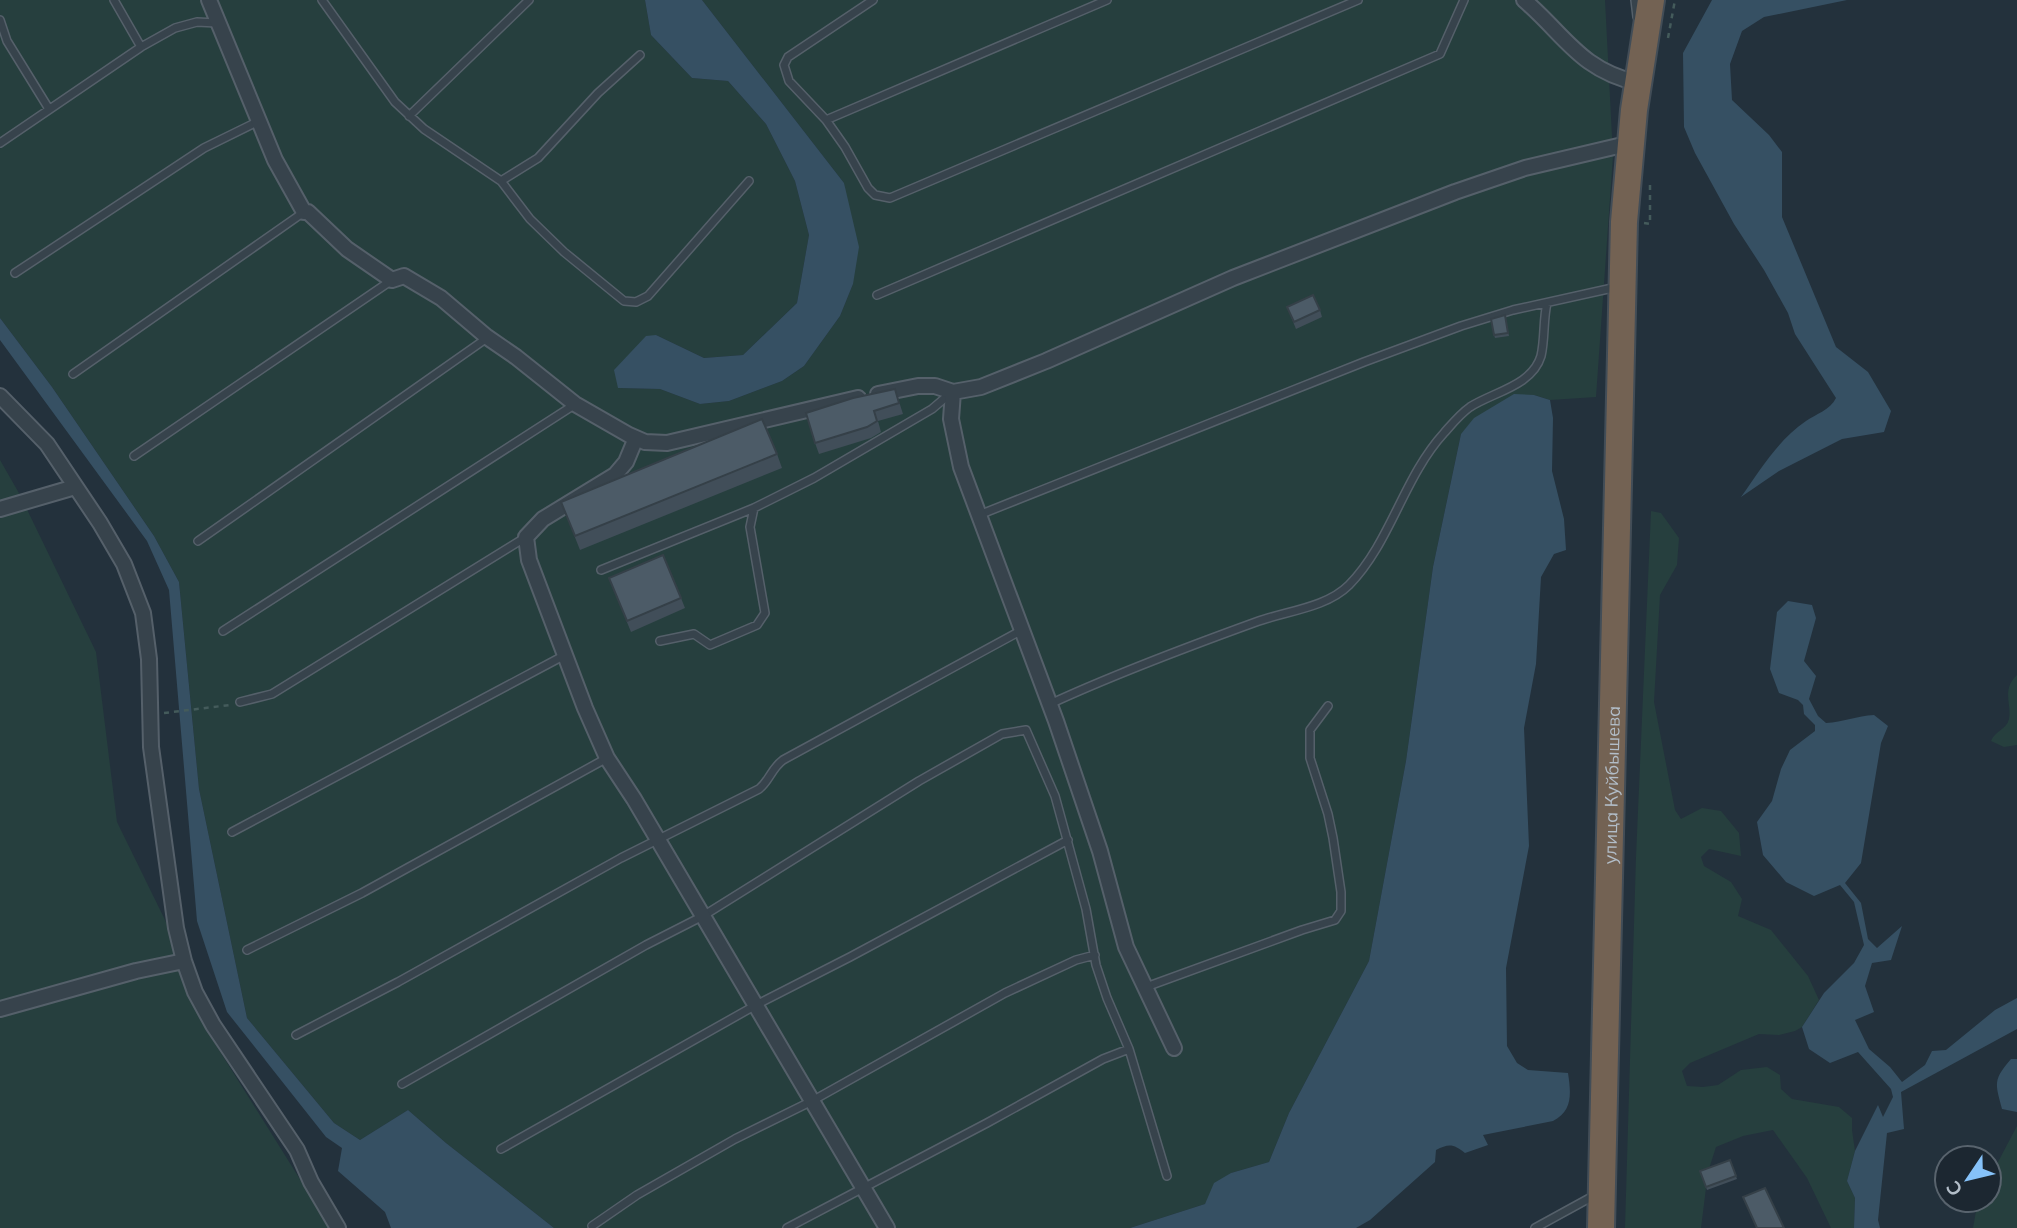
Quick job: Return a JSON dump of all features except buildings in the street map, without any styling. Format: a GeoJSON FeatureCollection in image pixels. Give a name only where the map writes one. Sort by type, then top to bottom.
{"type":"FeatureCollection","features":[{"type":"Feature","properties":{"kind":"highway","name":"улица Куйбышева"},"geometry":{"type":"LineString","coordinates":[[1601,1228],[1622,286],[1631,143],[1651,0]]}},
{"type":"Feature","properties":{"kind":"street"},"geometry":{"type":"LineString","coordinates":[[209,0],[275,160],[304,212],[308,212],[347,249],[392,280],[404,276],[441,298],[575,404],[645,442],[667,443],[827,405],[918,387],[935,386],[953,392],[981,387],[1233,278],[1455,192],[1525,168],[1631,143]]}},
{"type":"Feature","properties":{"kind":"street"},"geometry":{"type":"LineString","coordinates":[[1524,0],[1578,54],[1600,71],[1638,83]]}},
{"type":"Feature","properties":{"kind":"street"},"geometry":{"type":"LineString","coordinates":[[953,392],[951,419],[961,467],[1050,704],[1100,851],[1126,947],[1174,1048]]}},
{"type":"Feature","properties":{"kind":"street"},"geometry":{"type":"LineString","coordinates":[[0,396],[47,444],[124,564],[143,613],[149,659],[151,747],[176,928],[184,961],[195,992],[213,1025],[297,1150],[311,1182],[338,1228]]}},
{"type":"Feature","properties":{"kind":"street"},"geometry":{"type":"LineString","coordinates":[[636,438],[626,462],[615,474],[551,513],[526,537],[529,560],[607,758],[659,841],[887,1228]]}},
{"type":"Feature","properties":{"kind":"street"},"geometry":{"type":"LineString","coordinates":[[0,509],[75,487]]}},
{"type":"Feature","properties":{"kind":"street"},"geometry":{"type":"LineString","coordinates":[[0,1009],[136,971],[184,961]]}},
{"type":"Feature","properties":{"kind":"lane"},"geometry":{"type":"LineString","coordinates":[[114,0],[141,47]]}},
{"type":"Feature","properties":{"kind":"lane"},"geometry":{"type":"LineString","coordinates":[[322,0],[395,102],[424,129],[501,181],[530,219],[564,252],[620,298],[636,302],[649,296],[749,181]]}},
{"type":"Feature","properties":{"kind":"lane"},"geometry":{"type":"LineString","coordinates":[[409,116],[528,0]]}},
{"type":"Feature","properties":{"kind":"lane"},"geometry":{"type":"LineString","coordinates":[[873,0],[788,57],[784,65],[789,81],[826,120],[868,188],[875,195],[890,198],[1357,0]]}},
{"type":"Feature","properties":{"kind":"lane"},"geometry":{"type":"LineString","coordinates":[[826,120],[1107,0]]}},
{"type":"Feature","properties":{"kind":"lane"},"geometry":{"type":"LineString","coordinates":[[877,295],[1440,54],[1464,0]]}},
{"type":"Feature","properties":{"kind":"lane"},"geometry":{"type":"LineString","coordinates":[[1635,0],[1644,46]]}},
{"type":"Feature","properties":{"kind":"lane"},"geometry":{"type":"LineString","coordinates":[[0,20],[7,41],[49,109]]}},
{"type":"Feature","properties":{"kind":"lane"},"geometry":{"type":"LineString","coordinates":[[0,143],[141,47],[175,28],[197,22],[217,23]]}},
{"type":"Feature","properties":{"kind":"lane"},"geometry":{"type":"LineString","coordinates":[[501,181],[538,158],[598,93],[640,55]]}},
{"type":"Feature","properties":{"kind":"lane"},"geometry":{"type":"LineString","coordinates":[[15,273],[204,148],[259,121]]}},
{"type":"Feature","properties":{"kind":"lane"},"geometry":{"type":"LineString","coordinates":[[73,374],[304,212]]}},
{"type":"Feature","properties":{"kind":"lane"},"geometry":{"type":"LineString","coordinates":[[134,456],[392,280]]}},
{"type":"Feature","properties":{"kind":"lane"},"geometry":{"type":"LineString","coordinates":[[979,515],[1448,331],[1513,310],[1622,286]]}},
{"type":"Feature","properties":{"kind":"lane"},"geometry":{"type":"LineString","coordinates":[[1050,704],[1108,678],[1260,620],[1337,597],[1379,546],[1413,475],[1436,441],[1467,409],[1486,397],[1516,385],[1530,373],[1541,358],[1547,303]]}},
{"type":"Feature","properties":{"kind":"lane"},"geometry":{"type":"LineString","coordinates":[[198,541],[487,337]]}},
{"type":"Feature","properties":{"kind":"lane"},"geometry":{"type":"LineString","coordinates":[[601,570],[754,508],[814,478],[932,409],[953,392]]}},
{"type":"Feature","properties":{"kind":"lane"},"geometry":{"type":"LineString","coordinates":[[223,631],[575,404]]}},
{"type":"Feature","properties":{"kind":"lane"},"geometry":{"type":"LineString","coordinates":[[660,641],[694,634],[710,645],[757,625],[765,613],[750,527],[754,508]]}},
{"type":"Feature","properties":{"kind":"lane"},"geometry":{"type":"LineString","coordinates":[[240,702],[272,694],[526,537]]}},
{"type":"Feature","properties":{"kind":"lane"},"geometry":{"type":"LineString","coordinates":[[296,1035],[398,982],[621,858],[760,789],[768,782],[772,768],[783,760],[1022,630]]}},
{"type":"Feature","properties":{"kind":"lane"},"geometry":{"type":"LineString","coordinates":[[232,832],[565,655]]}},
{"type":"Feature","properties":{"kind":"lane"},"geometry":{"type":"LineString","coordinates":[[1146,988],[1335,920],[1341,911],[1333,838],[1310,758],[1310,730],[1328,706]]}},
{"type":"Feature","properties":{"kind":"lane"},"geometry":{"type":"LineString","coordinates":[[402,1084],[646,945],[703,916],[919,781],[1002,734],[1026,730],[1055,796],[1107,999],[1129,1049],[1167,1176]]}},
{"type":"Feature","properties":{"kind":"lane"},"geometry":{"type":"LineString","coordinates":[[247,950],[362,893],[607,758]]}},
{"type":"Feature","properties":{"kind":"lane"},"geometry":{"type":"LineString","coordinates":[[500,1149],[756,1004],[850,957],[1068,840]]}},
{"type":"Feature","properties":{"kind":"lane"},"geometry":{"type":"LineString","coordinates":[[592,1226],[637,1195],[735,1139],[812,1101],[1005,993],[1076,960],[1095,955]]}},
{"type":"Feature","properties":{"kind":"lane"},"geometry":{"type":"LineString","coordinates":[[788,1228],[1103,1059],[1129,1049]]}},
{"type":"Feature","properties":{"kind":"lane"},"geometry":{"type":"LineString","coordinates":[[1535,1228],[1601,1192]]}},
{"type":"Feature","properties":{"kind":"path"},"geometry":{"type":"LineString","coordinates":[[165,713],[240,702]]}},
{"type":"Feature","properties":{"kind":"green space"},"geometry":{"type":"Polygon","coordinates":[[[0,0],[645,0],[651,35],[692,78],[728,81],[766,124],[795,181],[809,235],[797,303],[743,355],[704,358],[656,335],[618,388],[660,389],[700,404],[729,401],[782,381],[804,366],[840,316],[853,284],[844,183],[702,0],[1605,0],[1613,156],[1596,397],[1550,400],[1534,395],[1461,434],[1433,567],[1406,761],[1369,961],[1289,1113],[1269,1162],[1231,1173],[1205,1204],[1130,1228],[554,1228],[408,1110],[360,1140],[334,1123],[247,1018],[199,789],[179,582],[154,536],[52,387],[0,318],[0,0]]]}},
{"type":"Feature","properties":{"kind":"green space"},"geometry":{"type":"Polygon","coordinates":[[[0,460],[20,495],[96,652],[117,822],[167,924],[209,1034],[318,1208],[336,1228],[0,1228],[0,460]]]}},
{"type":"Feature","properties":{"kind":"green space"},"geometry":{"type":"Polygon","coordinates":[[[1651,511],[1661,513],[1679,538],[1677,565],[1660,595],[1654,702],[1675,810],[1681,819],[1702,808],[1721,811],[1739,833],[1741,856],[1709,849],[1701,857],[1704,866],[1731,882],[1742,899],[1738,916],[1771,930],[1808,976],[1819,1000],[1802,1027],[1795,1031],[1779,1035],[1759,1034],[1690,1063],[1682,1071],[1687,1086],[1703,1087],[1718,1085],[1741,1070],[1767,1067],[1780,1075],[1781,1089],[1792,1099],[1839,1107],[1852,1118],[1855,1151],[1847,1181],[1855,1198],[1854,1228],[1831,1228],[1807,1178],[1773,1130],[1743,1136],[1716,1147],[1708,1172],[1701,1228],[1625,1228],[1636,857],[1651,511]]]}},
{"type":"Feature","properties":{"kind":"green space"},"geometry":{"type":"Polygon","coordinates":[[[2017,675],[2017,745],[2004,747],[1991,741],[2008,722],[2009,686],[2017,675]]]}},
{"type":"Feature","properties":{"kind":"green space"},"geometry":{"type":"Polygon","coordinates":[[[2017,1126],[2017,1228],[1973,1228],[1976,1214],[2003,1214],[2003,1152],[2017,1126]]]}},
{"type":"Feature","properties":{"kind":"water"},"geometry":{"type":"Polygon","coordinates":[[[645,0],[702,0],[844,183],[859,247],[853,284],[840,316],[804,366],[782,381],[729,401],[700,404],[660,389],[618,388],[614,370],[646,336],[656,335],[704,358],[743,355],[797,303],[809,235],[795,181],[766,124],[728,81],[692,78],[651,35],[645,0]]]}},
{"type":"Feature","properties":{"kind":"water"},"geometry":{"type":"Polygon","coordinates":[[[1712,0],[1847,0],[1764,17],[1742,31],[1730,64],[1732,100],[1769,135],[1782,152],[1782,217],[1836,347],[1868,372],[1891,411],[1884,432],[1842,439],[1779,471],[1741,497],[1786,437],[1827,409],[1836,398],[1795,334],[1788,313],[1734,224],[1695,153],[1684,127],[1683,53],[1712,0]]]}},
{"type":"Feature","properties":{"kind":"water"},"geometry":{"type":"Polygon","coordinates":[[[0,318],[52,387],[154,536],[179,582],[199,789],[247,1018],[334,1123],[360,1140],[408,1110],[554,1228],[391,1228],[385,1212],[338,1171],[342,1148],[326,1137],[227,1012],[197,921],[169,590],[147,541],[0,340],[0,318]]]}},
{"type":"Feature","properties":{"kind":"water"},"geometry":{"type":"Polygon","coordinates":[[[1514,394],[1534,395],[1550,400],[1553,418],[1552,471],[1564,519],[1566,550],[1554,554],[1541,577],[1536,664],[1524,728],[1529,846],[1506,968],[1507,1046],[1517,1063],[1528,1070],[1568,1073],[1570,1094],[1567,1107],[1560,1117],[1553,1121],[1483,1135],[1488,1145],[1465,1153],[1451,1146],[1436,1150],[1435,1162],[1370,1220],[1356,1228],[1130,1228],[1205,1204],[1214,1183],[1231,1173],[1269,1162],[1289,1113],[1369,961],[1406,761],[1433,567],[1461,434],[1474,418],[1514,394]]]}},
{"type":"Feature","properties":{"kind":"water"},"geometry":{"type":"Polygon","coordinates":[[[1788,601],[1812,605],[1816,618],[1804,661],[1816,676],[1809,699],[1818,716],[1826,723],[1874,715],[1888,726],[1881,743],[1861,863],[1845,883],[1861,903],[1868,939],[1877,948],[1902,926],[1891,960],[1872,963],[1865,986],[1874,1012],[1855,1020],[1869,1049],[1890,1067],[1902,1082],[1925,1065],[1932,1051],[1946,1050],[1995,1010],[2017,998],[2017,1029],[1901,1092],[1904,1129],[1887,1133],[1878,1220],[1880,1228],[1854,1228],[1855,1198],[1847,1181],[1855,1151],[1878,1105],[1883,1117],[1893,1097],[1891,1089],[1858,1052],[1830,1063],[1809,1049],[1802,1027],[1824,993],[1854,963],[1864,945],[1854,902],[1840,885],[1814,896],[1786,882],[1763,855],[1757,822],[1772,801],[1781,769],[1790,750],[1815,731],[1815,725],[1804,714],[1803,705],[1798,700],[1779,693],[1770,669],[1777,612],[1788,601]]]}},
{"type":"Feature","properties":{"kind":"water"},"geometry":{"type":"Polygon","coordinates":[[[2011,1059],[2017,1059],[2017,1112],[2002,1109],[1997,1087],[1998,1077],[2011,1059]]]}}]}
